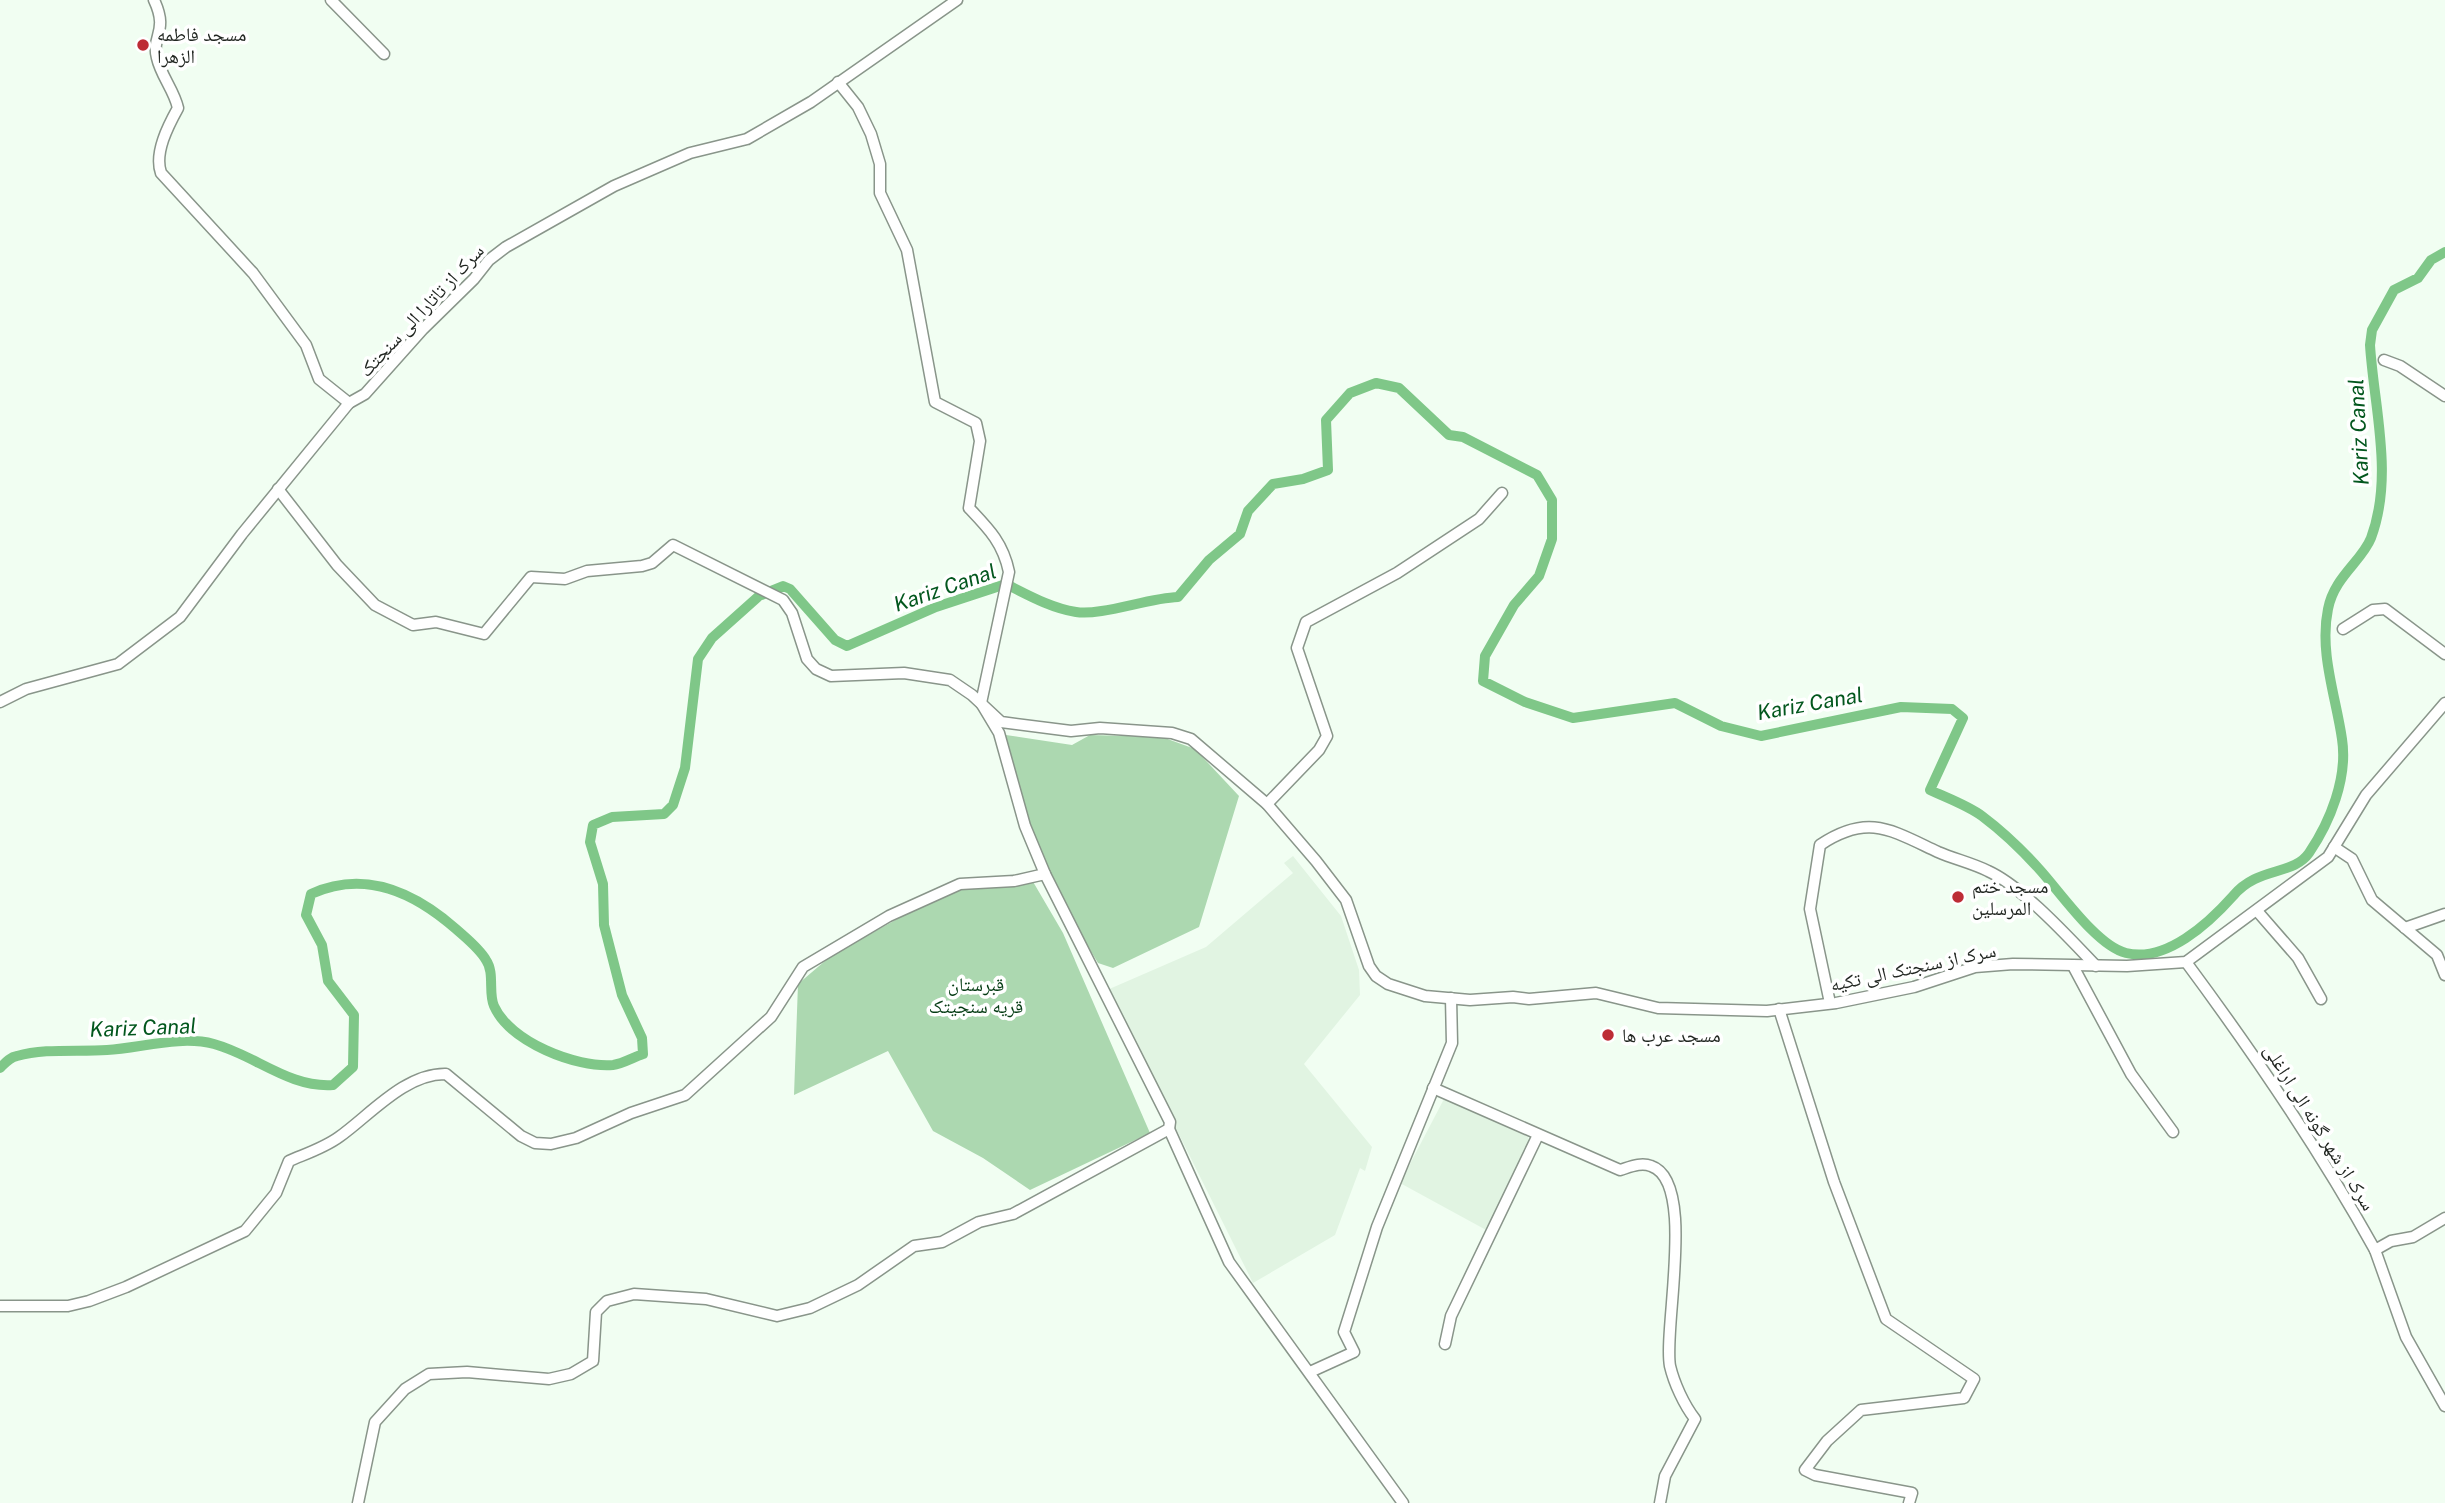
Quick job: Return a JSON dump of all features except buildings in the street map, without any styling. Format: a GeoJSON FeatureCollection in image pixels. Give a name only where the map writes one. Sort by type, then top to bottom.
{"type":"FeatureCollection","features":[{"type":"Feature","properties":{"kind":"street"},"geometry":{"type":"LineString","coordinates":[[154,0],[163,23],[156,56],[175,95],[178,108],[168,125],[163,144],[158,164],[161,173],[253,274],[306,345],[319,379],[349,403]]}},
{"type":"Feature","properties":{"kind":"street"},"geometry":{"type":"LineString","coordinates":[[331,0],[384,54]]}},
{"type":"Feature","properties":{"kind":"street","name":"سرک از تاتارا الی سنجتک"},"geometry":{"type":"LineString","coordinates":[[0,702],[26,689],[118,664],[180,617],[278,489],[349,403],[365,394],[489,260],[506,247],[614,186],[690,153],[747,139],[811,102],[957,0]]}},
{"type":"Feature","properties":{"kind":"street"},"geometry":{"type":"LineString","coordinates":[[838,82],[858,107],[871,134],[880,164],[880,193],[907,250],[929,382],[935,401],[975,423],[980,441],[970,508],[998,539],[1005,551],[1009,572],[981,703],[999,733],[1025,826],[1045,874],[1170,1122],[1169,1129],[1229,1262],[1403,1503]]}},
{"type":"Feature","properties":{"kind":"street"},"geometry":{"type":"LineString","coordinates":[[2384,360],[2399,366],[2445,396]]}},
{"type":"Feature","properties":{"kind":"street","name":"سرک از سنجتک الی تکیه"},"geometry":{"type":"LineString","coordinates":[[278,489],[337,565],[375,605],[413,625],[436,622],[484,634],[531,577],[565,579],[587,571],[642,566],[652,563],[673,545],[698,555],[722,571],[768,590],[783,600],[792,613],[807,659],[816,669],[831,676],[904,673],[950,680],[1002,722],[1071,731],[1100,728],[1172,733],[1191,739],[1267,804],[1346,900],[1369,966],[1376,976],[1388,984],[1425,996],[1451,999],[1529,999],[1587,992],[1658,1008],[1779,1009],[1830,1003],[1914,987],[1975,967],[2186,962]]}},
{"type":"Feature","properties":{"kind":"street"},"geometry":{"type":"LineString","coordinates":[[1267,804],[1319,750],[1327,736],[1297,649],[1306,622],[1397,573],[1479,519],[1502,493]]}},
{"type":"Feature","properties":{"kind":"street"},"geometry":{"type":"LineString","coordinates":[[2343,629],[2380,608],[2445,654]]}},
{"type":"Feature","properties":{"kind":"street"},"geometry":{"type":"LineString","coordinates":[[2186,962],[2258,912],[2328,857],[2367,795],[2445,703]]}},
{"type":"Feature","properties":{"kind":"street"},"geometry":{"type":"LineString","coordinates":[[1830,1003],[1810,909],[1820,845],[1842,831],[1866,826],[1905,835],[1991,872],[2045,914],[2096,966]]}},
{"type":"Feature","properties":{"kind":"street"},"geometry":{"type":"LineString","coordinates":[[2334,848],[2353,859],[2372,900],[2437,955],[2445,975]]}},
{"type":"Feature","properties":{"kind":"street"},"geometry":{"type":"LineString","coordinates":[[0,1306],[68,1306],[89,1301],[126,1287],[245,1231],[276,1193],[289,1161],[337,1139],[374,1109],[433,1073],[446,1074],[521,1136],[535,1143],[551,1144],[576,1138],[631,1113],[685,1096],[771,1017],[803,967],[889,916],[960,884],[1014,881],[1045,874]]}},
{"type":"Feature","properties":{"kind":"street"},"geometry":{"type":"LineString","coordinates":[[2258,912],[2298,958],[2321,999]]}},
{"type":"Feature","properties":{"kind":"street"},"geometry":{"type":"LineString","coordinates":[[2405,928],[2445,914]]}},
{"type":"Feature","properties":{"kind":"street","name":"سرک از شهر گونه الی اراغلی"},"geometry":{"type":"LineString","coordinates":[[2186,962],[2244,1040],[2330,1168],[2375,1250],[2406,1337],[2445,1406]]}},
{"type":"Feature","properties":{"kind":"street"},"geometry":{"type":"LineString","coordinates":[[2073,965],[2131,1074],[2173,1132]]}},
{"type":"Feature","properties":{"kind":"street"},"geometry":{"type":"LineString","coordinates":[[1310,1372],[1354,1352],[1344,1332],[1377,1227],[1452,1043],[1451,999]]}},
{"type":"Feature","properties":{"kind":"street"},"geometry":{"type":"LineString","coordinates":[[1779,1009],[1825,1156],[1886,1319],[1974,1379],[1964,1398],[1861,1410],[1827,1441],[1805,1470],[1815,1475],[1912,1493],[1909,1503]]}},
{"type":"Feature","properties":{"kind":"street"},"geometry":{"type":"LineString","coordinates":[[1433,1088],[1620,1170],[1649,1165],[1657,1169],[1674,1195],[1670,1365],[1688,1410],[1695,1419],[1665,1476],[1660,1503]]}},
{"type":"Feature","properties":{"kind":"street"},"geometry":{"type":"LineString","coordinates":[[358,1503],[375,1422],[405,1389],[429,1374],[467,1372],[549,1378],[571,1374],[593,1361],[596,1312],[607,1301],[634,1294],[706,1299],[777,1316],[810,1308],[859,1285],[914,1246],[942,1242],[979,1222],[1013,1214],[1169,1129]]}},
{"type":"Feature","properties":{"kind":"street"},"geometry":{"type":"LineString","coordinates":[[1445,1344],[1451,1316],[1538,1135]]}},
{"type":"Feature","properties":{"kind":"street"},"geometry":{"type":"LineString","coordinates":[[2375,1250],[2391,1241],[2413,1237],[2445,1218]]}},
{"type":"Feature","properties":{"kind":"shaded area"},"geometry":{"type":"Polygon","coordinates":[[[1293,856],[1341,916],[1359,970],[1360,995],[1304,1064],[1372,1147],[1365,1171],[1360,1168],[1335,1235],[1253,1283],[1107,990],[1206,947],[1293,873],[1284,863],[1293,856]]]}},
{"type":"Feature","properties":{"kind":"shaded area"},"geometry":{"type":"Polygon","coordinates":[[[1444,1099],[1528,1137],[1530,1143],[1488,1231],[1400,1183],[1444,1099]]]}},
{"type":"Feature","properties":{"kind":"green space"},"geometry":{"type":"Polygon","coordinates":[[[999,734],[1072,745],[1090,735],[1162,737],[1195,749],[1239,796],[1199,927],[1113,968],[1098,963],[1025,842],[1001,761],[999,734]]]}},
{"type":"Feature","properties":{"kind":"green space","name":"قبرستان قریه سنجیتک"},"geometry":{"type":"Polygon","coordinates":[[[1032,880],[1063,933],[1150,1133],[1030,1190],[983,1158],[933,1131],[888,1051],[794,1095],[798,984],[832,955],[948,891],[1032,880]]]}},
{"type":"Feature","properties":{"kind":"waterway","name":"Kariz Canal"},"geometry":{"type":"LineString","coordinates":[[0,1068],[8,1060],[28,1054],[107,1050],[188,1041],[229,1049],[302,1081],[333,1085],[353,1067],[354,1015],[328,981],[322,945],[306,915],[311,894],[351,884],[389,889],[407,896],[440,916],[464,936],[480,951],[489,965],[491,995],[502,1019],[529,1041],[563,1057],[598,1065],[613,1065],[643,1054],[642,1038],[622,995],[604,925],[603,884],[590,842],[593,825],[612,817],[664,814],[673,805],[685,768],[698,659],[712,638],[759,596],[783,586],[790,589],[835,640],[847,646],[936,607],[1006,584],[1049,604],[1086,613],[1178,597],[1209,560],[1240,534],[1248,511],[1273,484],[1303,479],[1328,470],[1326,420],[1350,393],[1376,383],[1399,388],[1449,435],[1463,437],[1537,475],[1552,500],[1552,539],[1539,576],[1514,605],[1485,656],[1483,681],[1525,702],[1573,718],[1675,703],[1721,726],[1761,736],[1901,707],[1952,709],[1963,718],[1930,790],[1970,808],[1997,828],[2103,940],[2126,953],[2141,955],[2156,952],[2199,929],[2243,886],[2302,860],[2317,841],[2330,814],[2340,784],[2343,754],[2327,658],[2328,609],[2336,588],[2371,538],[2381,491],[2381,442],[2370,345],[2372,330],[2394,290],[2418,278],[2431,260],[2445,252]]}},
{"type":"Feature","properties":{"kind":"place","name":"مسجد فاطمه الزهرا"},"geometry":{"type":"Point","coordinates":[143,45]}},
{"type":"Feature","properties":{"kind":"place","name":"مسجد ختم المرسلین"},"geometry":{"type":"Point","coordinates":[1958,897]}},
{"type":"Feature","properties":{"kind":"place","name":"مسجد عرب ها"},"geometry":{"type":"Point","coordinates":[1608,1035]}}]}
